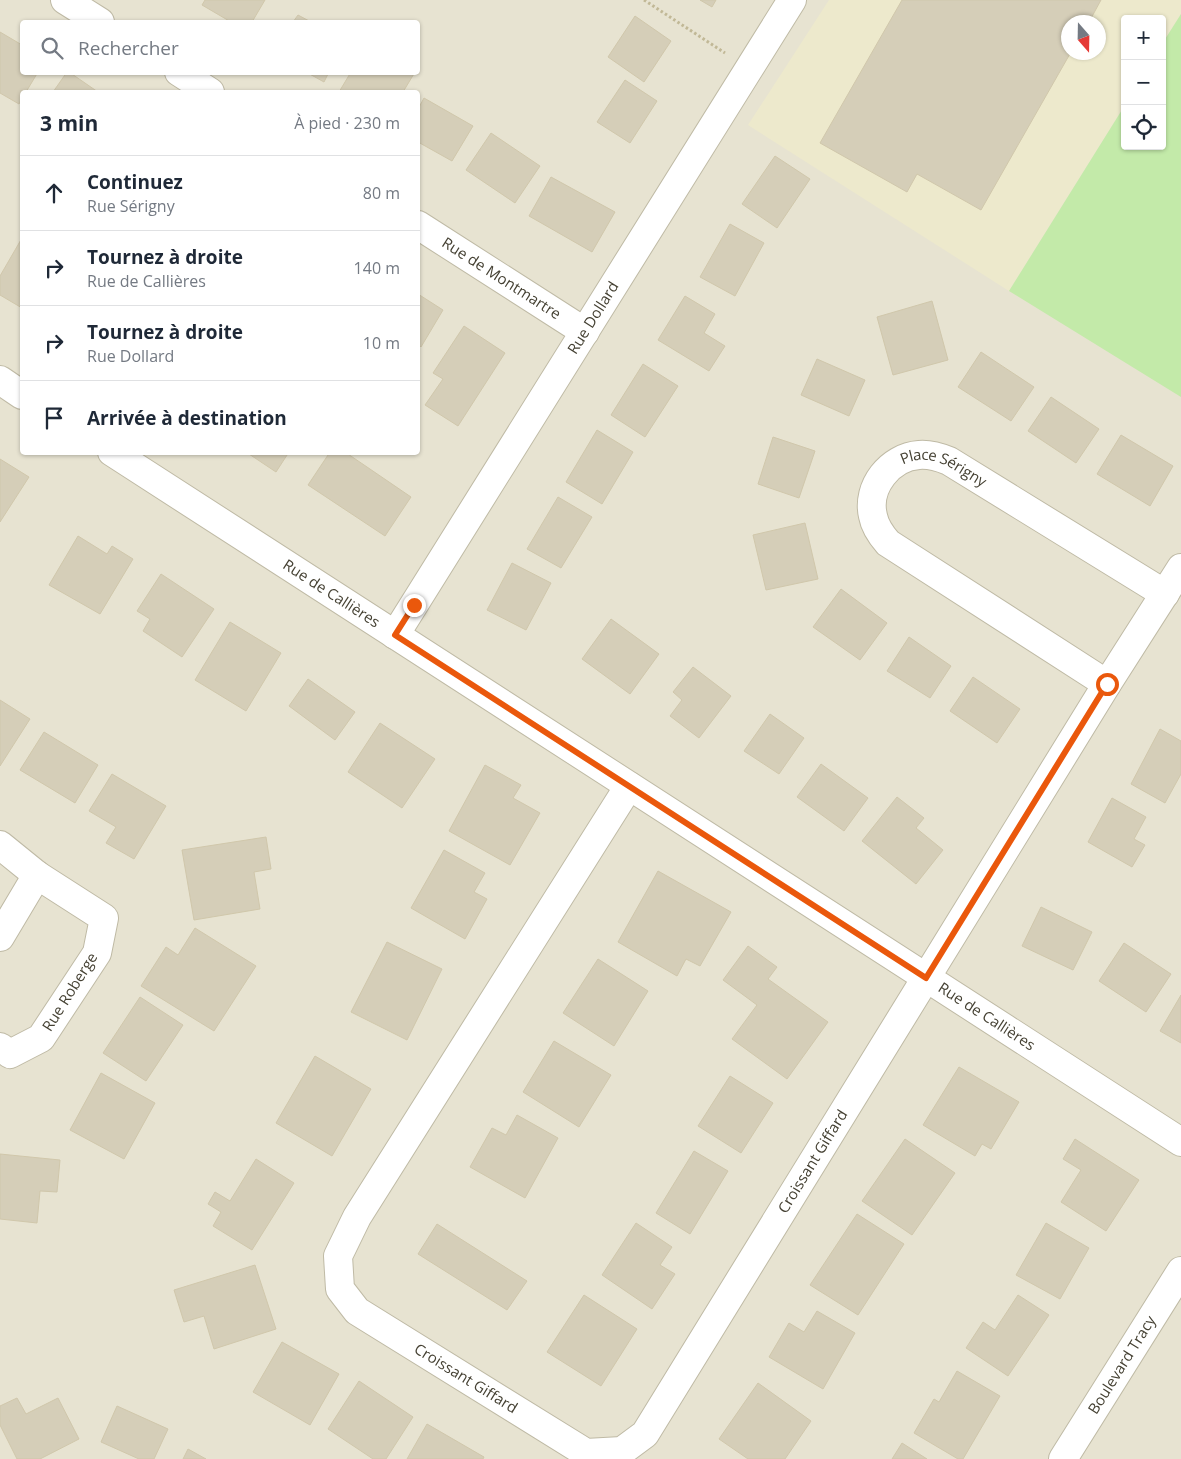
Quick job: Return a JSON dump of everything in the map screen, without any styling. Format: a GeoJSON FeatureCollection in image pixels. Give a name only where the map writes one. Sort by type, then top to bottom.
{"type":"FeatureCollection","features":[{"type":"Feature","properties":{"kind":"street"},"geometry":{"type":"LineString","coordinates":[[65,0],[97,20]]}},
{"type":"Feature","properties":{"kind":"street","name":"Rue Dollard"},"geometry":{"type":"LineString","coordinates":[[395,635],[792,0]]}},
{"type":"Feature","properties":{"kind":"street"},"geometry":{"type":"LineString","coordinates":[[184,75],[207,90]]}},
{"type":"Feature","properties":{"kind":"street","name":"Rue de Montmartre"},"geometry":{"type":"LineString","coordinates":[[420,226],[584,332]]}},
{"type":"Feature","properties":{"kind":"street"},"geometry":{"type":"LineString","coordinates":[[0,380],[20,394]]}},
{"type":"Feature","properties":{"kind":"street","name":"Rue de Callières"},"geometry":{"type":"LineString","coordinates":[[117,455],[1181,1142]]}},
{"type":"Feature","properties":{"kind":"street","name":"Place Sérigny"},"geometry":{"type":"LineString","coordinates":[[1107,684],[888,543],[878,530],[872,515],[873,498],[878,482],[888,469],[902,459],[917,455],[934,455],[950,461],[1165,594]]}},
{"type":"Feature","properties":{"kind":"street","name":"Croissant Giffard"},"geometry":{"type":"LineString","coordinates":[[629,786],[358,1217],[338,1256],[340,1289],[357,1311],[586,1453],[622,1451],[644,1434],[1107,684],[1181,568]]}},
{"type":"Feature","properties":{"kind":"street","name":"Rue Roberge"},"geometry":{"type":"LineString","coordinates":[[0,845],[37,875],[104,918],[97,953],[42,1038],[10,1054],[0,1047]]}},
{"type":"Feature","properties":{"kind":"street"},"geometry":{"type":"LineString","coordinates":[[0,937],[37,875]]}},
{"type":"Feature","properties":{"kind":"street","name":"Boulevard Tracy"},"geometry":{"type":"LineString","coordinates":[[1063,1459],[1181,1271]]}},
{"type":"Feature","properties":{"kind":"path"},"geometry":{"type":"LineString","coordinates":[[644,0],[749,69]]}},
{"type":"Feature","properties":{"kind":"shaded area"},"geometry":{"type":"Polygon","coordinates":[[[0,0],[1181,0],[1181,1459],[0,1459],[0,0]]]}},
{"type":"Feature","properties":{"kind":"shaded area"},"geometry":{"type":"Polygon","coordinates":[[[829,0],[1181,0],[1181,14],[1166,38],[1166,15],[1121,15],[1121,111],[1009,291],[748,125],[829,0]]]}},
{"type":"Feature","properties":{"kind":"green space"},"geometry":{"type":"Polygon","coordinates":[[[1181,14],[1181,397],[1009,291],[1121,111],[1121,150],[1166,150],[1166,38],[1181,14]]]}},
{"type":"Feature","properties":{"kind":"building"},"geometry":{"type":"Polygon","coordinates":[[[205,0],[265,0],[253,20],[228,20],[202,5],[205,0]]]}},
{"type":"Feature","properties":{"kind":"building"},"geometry":{"type":"Polygon","coordinates":[[[700,0],[716,0],[712,7],[700,0]]]}},
{"type":"Feature","properties":{"kind":"building"},"geometry":{"type":"Polygon","coordinates":[[[902,0],[1101,0],[1093,15],[1061,15],[1061,60],[1066,60],[981,210],[917,174],[907,192],[820,143],[902,0]]]}},
{"type":"Feature","properties":{"kind":"building"},"geometry":{"type":"Polygon","coordinates":[[[298,15],[307,20],[294,20],[298,15]]]}},
{"type":"Feature","properties":{"kind":"building"},"geometry":{"type":"Polygon","coordinates":[[[635,16],[671,41],[644,82],[608,57],[635,16]]]}},
{"type":"Feature","properties":{"kind":"building"},"geometry":{"type":"Polygon","coordinates":[[[0,32],[20,44],[20,75],[36,75],[27,90],[20,90],[19,104],[0,93],[0,32]]]}},
{"type":"Feature","properties":{"kind":"building"},"geometry":{"type":"Polygon","coordinates":[[[65,75],[73,75],[95,90],[54,90],[65,75]]]}},
{"type":"Feature","properties":{"kind":"building"},"geometry":{"type":"Polygon","coordinates":[[[311,75],[328,75],[324,82],[311,75]]]}},
{"type":"Feature","properties":{"kind":"building"},"geometry":{"type":"Polygon","coordinates":[[[349,75],[413,75],[404,90],[340,90],[349,75]]]}},
{"type":"Feature","properties":{"kind":"building"},"geometry":{"type":"Polygon","coordinates":[[[625,80],[657,101],[630,143],[597,122],[625,80]]]}},
{"type":"Feature","properties":{"kind":"building"},"geometry":{"type":"Polygon","coordinates":[[[424,98],[473,126],[452,161],[420,143],[420,105],[424,98]]]}},
{"type":"Feature","properties":{"kind":"building"},"geometry":{"type":"Polygon","coordinates":[[[491,133],[540,166],[515,203],[466,170],[491,133]]]}},
{"type":"Feature","properties":{"kind":"building"},"geometry":{"type":"Polygon","coordinates":[[[775,156],[810,179],[777,228],[742,204],[775,156]]]}},
{"type":"Feature","properties":{"kind":"building"},"geometry":{"type":"Polygon","coordinates":[[[551,177],[615,212],[592,252],[529,216],[551,177]]]}},
{"type":"Feature","properties":{"kind":"building"},"geometry":{"type":"Polygon","coordinates":[[[730,224],[764,243],[735,296],[700,277],[730,224]]]}},
{"type":"Feature","properties":{"kind":"building"},"geometry":{"type":"Polygon","coordinates":[[[20,241],[20,307],[0,295],[0,276],[20,241]]]}},
{"type":"Feature","properties":{"kind":"building"},"geometry":{"type":"Polygon","coordinates":[[[420,295],[443,310],[420,346],[420,295]]]}},
{"type":"Feature","properties":{"kind":"building"},"geometry":{"type":"Polygon","coordinates":[[[685,296],[715,314],[704,333],[725,346],[709,371],[658,340],[685,296]]]}},
{"type":"Feature","properties":{"kind":"building"},"geometry":{"type":"Polygon","coordinates":[[[932,301],[948,360],[893,375],[877,317],[932,301]]]}},
{"type":"Feature","properties":{"kind":"building"},"geometry":{"type":"Polygon","coordinates":[[[464,326],[505,353],[458,426],[425,405],[443,379],[433,373],[464,326]]]}},
{"type":"Feature","properties":{"kind":"building"},"geometry":{"type":"Polygon","coordinates":[[[981,352],[1034,387],[1011,421],[958,387],[981,352]]]}},
{"type":"Feature","properties":{"kind":"building"},"geometry":{"type":"Polygon","coordinates":[[[817,359],[865,380],[849,416],[801,395],[817,359]]]}},
{"type":"Feature","properties":{"kind":"building"},"geometry":{"type":"Polygon","coordinates":[[[643,364],[678,386],[645,437],[611,415],[643,364]]]}},
{"type":"Feature","properties":{"kind":"building"},"geometry":{"type":"Polygon","coordinates":[[[1051,397],[1099,429],[1076,463],[1028,431],[1051,397]]]}},
{"type":"Feature","properties":{"kind":"building"},"geometry":{"type":"Polygon","coordinates":[[[597,430],[633,452],[602,504],[566,482],[597,430]]]}},
{"type":"Feature","properties":{"kind":"building"},"geometry":{"type":"Polygon","coordinates":[[[1121,435],[1173,466],[1150,506],[1097,474],[1121,435]]]}},
{"type":"Feature","properties":{"kind":"building"},"geometry":{"type":"Polygon","coordinates":[[[773,437],[815,451],[799,498],[758,484],[773,437]]]}},
{"type":"Feature","properties":{"kind":"building"},"geometry":{"type":"Polygon","coordinates":[[[250,455],[287,455],[276,472],[250,455]]]}},
{"type":"Feature","properties":{"kind":"building"},"geometry":{"type":"Polygon","coordinates":[[[328,455],[349,455],[411,497],[385,536],[308,485],[328,455]]]}},
{"type":"Feature","properties":{"kind":"building"},"geometry":{"type":"Polygon","coordinates":[[[0,459],[29,477],[0,522],[0,459]]]}},
{"type":"Feature","properties":{"kind":"building"},"geometry":{"type":"Polygon","coordinates":[[[558,497],[592,517],[561,568],[527,549],[558,497]]]}},
{"type":"Feature","properties":{"kind":"building"},"geometry":{"type":"Polygon","coordinates":[[[805,523],[818,579],[766,590],[753,535],[805,523]]]}},
{"type":"Feature","properties":{"kind":"building"},"geometry":{"type":"Polygon","coordinates":[[[78,536],[107,554],[112,546],[133,559],[100,614],[49,585],[78,536]]]}},
{"type":"Feature","properties":{"kind":"building"},"geometry":{"type":"Polygon","coordinates":[[[512,563],[551,583],[526,630],[487,610],[512,563]]]}},
{"type":"Feature","properties":{"kind":"building"},"geometry":{"type":"Polygon","coordinates":[[[161,574],[214,609],[182,657],[143,631],[150,619],[137,611],[161,574]]]}},
{"type":"Feature","properties":{"kind":"building"},"geometry":{"type":"Polygon","coordinates":[[[841,589],[887,623],[860,660],[813,627],[841,589]]]}},
{"type":"Feature","properties":{"kind":"building"},"geometry":{"type":"Polygon","coordinates":[[[611,619],[659,654],[630,694],[582,659],[611,619]]]}},
{"type":"Feature","properties":{"kind":"building"},"geometry":{"type":"Polygon","coordinates":[[[230,622],[281,653],[246,711],[195,680],[230,622]]]}},
{"type":"Feature","properties":{"kind":"building"},"geometry":{"type":"Polygon","coordinates":[[[909,637],[951,666],[930,698],[887,671],[909,637]]]}},
{"type":"Feature","properties":{"kind":"building"},"geometry":{"type":"Polygon","coordinates":[[[693,667],[731,696],[699,738],[670,716],[682,700],[673,692],[693,667]]]}},
{"type":"Feature","properties":{"kind":"building"},"geometry":{"type":"Polygon","coordinates":[[[973,677],[1020,709],[997,743],[950,711],[973,677]]]}},
{"type":"Feature","properties":{"kind":"building"},"geometry":{"type":"Polygon","coordinates":[[[308,679],[355,712],[335,740],[289,706],[308,679]]]}},
{"type":"Feature","properties":{"kind":"building"},"geometry":{"type":"Polygon","coordinates":[[[0,700],[30,719],[0,766],[0,700]]]}},
{"type":"Feature","properties":{"kind":"building"},"geometry":{"type":"Polygon","coordinates":[[[770,714],[804,738],[779,774],[744,751],[770,714]]]}},
{"type":"Feature","properties":{"kind":"building"},"geometry":{"type":"Polygon","coordinates":[[[380,723],[435,759],[402,808],[348,772],[380,723]]]}},
{"type":"Feature","properties":{"kind":"building"},"geometry":{"type":"Polygon","coordinates":[[[1160,729],[1181,741],[1181,774],[1165,803],[1131,784],[1160,729]]]}},
{"type":"Feature","properties":{"kind":"building"},"geometry":{"type":"Polygon","coordinates":[[[44,732],[98,765],[75,803],[20,770],[44,732]]]}},
{"type":"Feature","properties":{"kind":"building"},"geometry":{"type":"Polygon","coordinates":[[[821,764],[868,798],[844,831],[797,797],[821,764]]]}},
{"type":"Feature","properties":{"kind":"building"},"geometry":{"type":"Polygon","coordinates":[[[485,765],[521,785],[513,798],[540,813],[510,865],[449,831],[485,765]]]}},
{"type":"Feature","properties":{"kind":"building"},"geometry":{"type":"Polygon","coordinates":[[[112,774],[166,806],[134,859],[106,843],[116,827],[89,811],[112,774]]]}},
{"type":"Feature","properties":{"kind":"building"},"geometry":{"type":"Polygon","coordinates":[[[897,797],[924,818],[916,828],[943,850],[916,884],[862,841],[897,797]]]}},
{"type":"Feature","properties":{"kind":"building"},"geometry":{"type":"Polygon","coordinates":[[[1112,798],[1146,817],[1134,839],[1145,845],[1132,867],[1088,842],[1112,798]]]}},
{"type":"Feature","properties":{"kind":"building"},"geometry":{"type":"Polygon","coordinates":[[[266,837],[271,869],[254,872],[260,909],[194,920],[182,850],[266,837]]]}},
{"type":"Feature","properties":{"kind":"building"},"geometry":{"type":"Polygon","coordinates":[[[444,850],[485,873],[474,892],[487,899],[465,939],[411,908],[444,850]]]}},
{"type":"Feature","properties":{"kind":"building"},"geometry":{"type":"Polygon","coordinates":[[[658,871],[731,912],[700,966],[686,959],[677,976],[618,942],[658,871]]]}},
{"type":"Feature","properties":{"kind":"building"},"geometry":{"type":"Polygon","coordinates":[[[1041,907],[1092,932],[1073,970],[1022,946],[1041,907]]]}},
{"type":"Feature","properties":{"kind":"building"},"geometry":{"type":"Polygon","coordinates":[[[195,928],[256,966],[214,1031],[141,986],[166,947],[178,955],[195,928]]]}},
{"type":"Feature","properties":{"kind":"building"},"geometry":{"type":"Polygon","coordinates":[[[387,942],[442,969],[407,1040],[351,1012],[387,942]]]}},
{"type":"Feature","properties":{"kind":"building"},"geometry":{"type":"Polygon","coordinates":[[[1124,943],[1171,974],[1146,1012],[1099,981],[1124,943]]]}},
{"type":"Feature","properties":{"kind":"building"},"geometry":{"type":"Polygon","coordinates":[[[748,946],[777,967],[768,979],[828,1022],[787,1079],[732,1039],[757,1005],[723,980],[748,946]]]}},
{"type":"Feature","properties":{"kind":"building"},"geometry":{"type":"Polygon","coordinates":[[[598,959],[648,991],[614,1046],[563,1013],[598,959]]]}},
{"type":"Feature","properties":{"kind":"building"},"geometry":{"type":"Polygon","coordinates":[[[1181,995],[1181,1043],[1160,1031],[1181,995]]]}},
{"type":"Feature","properties":{"kind":"building"},"geometry":{"type":"Polygon","coordinates":[[[140,997],[183,1025],[146,1081],[103,1053],[140,997]]]}},
{"type":"Feature","properties":{"kind":"building"},"geometry":{"type":"Polygon","coordinates":[[[554,1041],[611,1075],[579,1127],[523,1092],[554,1041]]]}},
{"type":"Feature","properties":{"kind":"building"},"geometry":{"type":"Polygon","coordinates":[[[315,1056],[371,1089],[332,1156],[276,1123],[315,1056]]]}},
{"type":"Feature","properties":{"kind":"building"},"geometry":{"type":"Polygon","coordinates":[[[959,1067],[1019,1102],[991,1149],[982,1144],[975,1156],[923,1125],[959,1067]]]}},
{"type":"Feature","properties":{"kind":"building"},"geometry":{"type":"Polygon","coordinates":[[[101,1073],[155,1103],[124,1159],[70,1130],[101,1073]]]}},
{"type":"Feature","properties":{"kind":"building"},"geometry":{"type":"Polygon","coordinates":[[[730,1076],[773,1103],[741,1153],[698,1126],[730,1076]]]}},
{"type":"Feature","properties":{"kind":"building"},"geometry":{"type":"Polygon","coordinates":[[[517,1115],[558,1138],[525,1198],[470,1167],[492,1128],[506,1135],[517,1115]]]}},
{"type":"Feature","properties":{"kind":"building"},"geometry":{"type":"Polygon","coordinates":[[[905,1139],[955,1173],[912,1235],[862,1201],[905,1139]]]}},
{"type":"Feature","properties":{"kind":"building"},"geometry":{"type":"Polygon","coordinates":[[[1075,1139],[1139,1180],[1106,1231],[1061,1202],[1081,1170],[1063,1159],[1075,1139]]]}},
{"type":"Feature","properties":{"kind":"building"},"geometry":{"type":"Polygon","coordinates":[[[694,1151],[728,1171],[690,1234],[656,1213],[694,1151]]]}},
{"type":"Feature","properties":{"kind":"building"},"geometry":{"type":"Polygon","coordinates":[[[0,1154],[60,1160],[57,1192],[40,1191],[37,1223],[0,1219],[0,1154]]]}},
{"type":"Feature","properties":{"kind":"building"},"geometry":{"type":"Polygon","coordinates":[[[256,1159],[294,1183],[252,1250],[213,1226],[221,1212],[208,1204],[215,1192],[230,1201],[256,1159]]]}},
{"type":"Feature","properties":{"kind":"building"},"geometry":{"type":"Polygon","coordinates":[[[857,1214],[904,1244],[858,1315],[810,1285],[857,1214]]]}},
{"type":"Feature","properties":{"kind":"building"},"geometry":{"type":"Polygon","coordinates":[[[636,1223],[672,1247],[660,1265],[675,1274],[652,1309],[602,1275],[636,1223]]]}},
{"type":"Feature","properties":{"kind":"building"},"geometry":{"type":"Polygon","coordinates":[[[1046,1223],[1089,1248],[1060,1299],[1016,1275],[1046,1223]]]}},
{"type":"Feature","properties":{"kind":"building"},"geometry":{"type":"Polygon","coordinates":[[[437,1224],[527,1281],[507,1310],[418,1254],[437,1224]]]}},
{"type":"Feature","properties":{"kind":"building"},"geometry":{"type":"Polygon","coordinates":[[[255,1265],[276,1329],[214,1349],[204,1316],[184,1322],[174,1290],[255,1265]]]}},
{"type":"Feature","properties":{"kind":"building"},"geometry":{"type":"Polygon","coordinates":[[[584,1295],[637,1329],[601,1386],[547,1352],[584,1295]]]}},
{"type":"Feature","properties":{"kind":"building"},"geometry":{"type":"Polygon","coordinates":[[[1018,1295],[1049,1315],[1008,1376],[966,1348],[983,1322],[995,1330],[1018,1295]]]}},
{"type":"Feature","properties":{"kind":"building"},"geometry":{"type":"Polygon","coordinates":[[[817,1311],[855,1333],[823,1389],[769,1357],[789,1323],[804,1332],[817,1311]]]}},
{"type":"Feature","properties":{"kind":"building"},"geometry":{"type":"Polygon","coordinates":[[[282,1342],[339,1374],[310,1425],[253,1392],[282,1342]]]}},
{"type":"Feature","properties":{"kind":"building"},"geometry":{"type":"Polygon","coordinates":[[[957,1371],[1000,1396],[963,1459],[958,1459],[914,1433],[934,1399],[939,1402],[957,1371]]]}},
{"type":"Feature","properties":{"kind":"building"},"geometry":{"type":"Polygon","coordinates":[[[359,1381],[413,1417],[386,1459],[373,1459],[328,1429],[359,1381]]]}},
{"type":"Feature","properties":{"kind":"building"},"geometry":{"type":"Polygon","coordinates":[[[758,1383],[811,1421],[785,1459],[748,1459],[719,1439],[758,1383]]]}},
{"type":"Feature","properties":{"kind":"building"},"geometry":{"type":"Polygon","coordinates":[[[17,1398],[26,1414],[58,1398],[79,1439],[40,1459],[17,1459],[0,1425],[0,1406],[17,1398]]]}},
{"type":"Feature","properties":{"kind":"building"},"geometry":{"type":"Polygon","coordinates":[[[117,1406],[168,1429],[154,1459],[139,1459],[101,1442],[117,1406]]]}},
{"type":"Feature","properties":{"kind":"building"},"geometry":{"type":"Polygon","coordinates":[[[427,1424],[484,1457],[483,1459],[407,1459],[427,1424]]]}},
{"type":"Feature","properties":{"kind":"building"},"geometry":{"type":"Polygon","coordinates":[[[902,1443],[927,1459],[892,1459],[902,1443]]]}},
{"type":"Feature","properties":{"kind":"building"},"geometry":{"type":"Polygon","coordinates":[[[188,1449],[206,1459],[183,1459],[188,1449]]]}},
{"type":"Feature","properties":{"kind":"route"},"geometry":{"type":"LineString","coordinates":[[414,605],[395,635],[926,978],[1107,684]]}}]}
